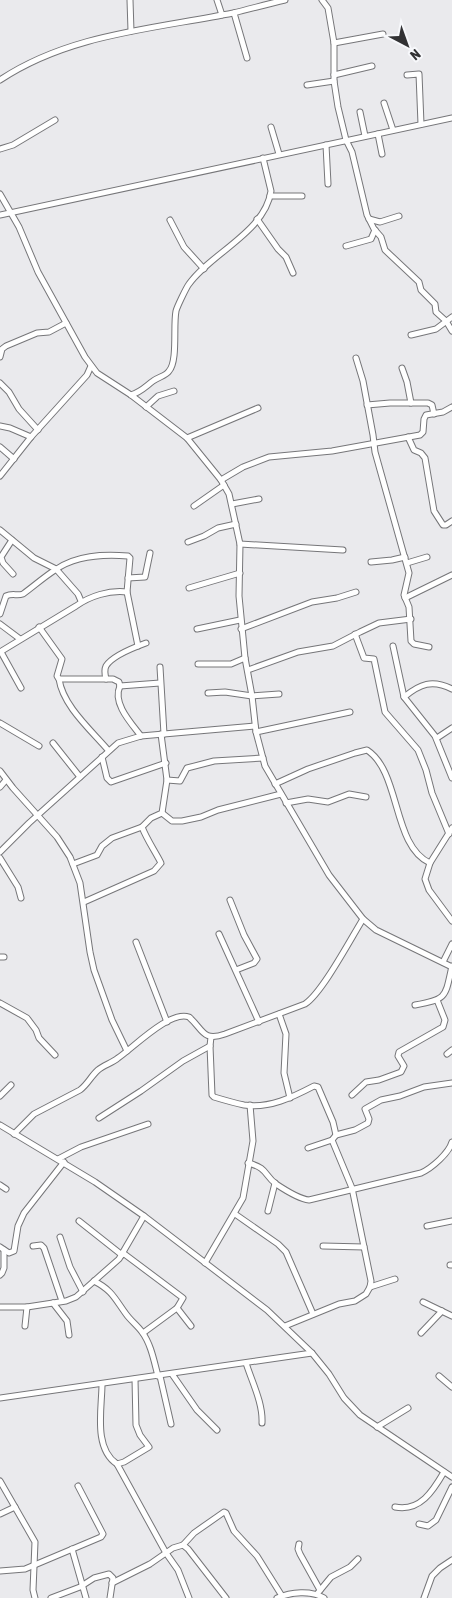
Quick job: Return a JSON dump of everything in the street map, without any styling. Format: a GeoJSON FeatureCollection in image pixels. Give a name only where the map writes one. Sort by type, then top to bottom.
{"type":"FeatureCollection","features":[{"type":"Feature","properties":{"kind":"street"},"geometry":{"type":"LineString","coordinates":[[130,0],[131,31]]}},
{"type":"Feature","properties":{"kind":"street"},"geometry":{"type":"LineString","coordinates":[[217,0],[222,15]]}},
{"type":"Feature","properties":{"kind":"street"},"geometry":{"type":"LineString","coordinates":[[0,80],[32,61],[60,50],[131,31],[234,13],[267,2],[285,0]]}},
{"type":"Feature","properties":{"kind":"street"},"geometry":{"type":"LineString","coordinates":[[322,0],[328,8],[334,43],[334,78],[346,140],[352,152],[370,219],[381,237],[385,250],[421,284],[421,290],[435,304],[436,312],[452,330]]}},
{"type":"Feature","properties":{"kind":"street"},"geometry":{"type":"LineString","coordinates":[[234,13],[247,58]]}},
{"type":"Feature","properties":{"kind":"street"},"geometry":{"type":"LineString","coordinates":[[334,43],[383,34]]}},
{"type":"Feature","properties":{"kind":"street"},"geometry":{"type":"LineString","coordinates":[[307,85],[372,66]]}},
{"type":"Feature","properties":{"kind":"street"},"geometry":{"type":"LineString","coordinates":[[407,74],[419,74],[421,124]]}},
{"type":"Feature","properties":{"kind":"street"},"geometry":{"type":"LineString","coordinates":[[384,103],[393,130]]}},
{"type":"Feature","properties":{"kind":"street"},"geometry":{"type":"LineString","coordinates":[[360,112],[365,136]]}},
{"type":"Feature","properties":{"kind":"street"},"geometry":{"type":"LineString","coordinates":[[0,215],[452,118]]}},
{"type":"Feature","properties":{"kind":"street"},"geometry":{"type":"LineString","coordinates":[[0,149],[13,145],[55,120]]}},
{"type":"Feature","properties":{"kind":"street"},"geometry":{"type":"LineString","coordinates":[[271,127],[279,154]]}},
{"type":"Feature","properties":{"kind":"street"},"geometry":{"type":"LineString","coordinates":[[378,134],[382,154]]}},
{"type":"Feature","properties":{"kind":"street"},"geometry":{"type":"LineString","coordinates":[[326,145],[328,184]]}},
{"type":"Feature","properties":{"kind":"street"},"geometry":{"type":"LineString","coordinates":[[131,395],[140,392],[157,378],[171,370],[177,308],[188,284],[241,238],[257,219],[270,196],[271,187],[263,158]]}},
{"type":"Feature","properties":{"kind":"street"},"geometry":{"type":"LineString","coordinates":[[0,194],[19,227],[38,272],[91,366],[97,373],[131,395],[187,438],[222,482],[232,504],[240,544],[241,629],[256,729],[265,766],[328,874],[363,920],[376,930],[452,967],[446,990],[437,1000],[415,1004]]}},
{"type":"Feature","properties":{"kind":"street"},"geometry":{"type":"LineString","coordinates":[[270,196],[302,196]]}},
{"type":"Feature","properties":{"kind":"street"},"geometry":{"type":"LineString","coordinates":[[370,219],[380,222],[399,216]]}},
{"type":"Feature","properties":{"kind":"street"},"geometry":{"type":"LineString","coordinates":[[257,219],[286,257],[293,273]]}},
{"type":"Feature","properties":{"kind":"street"},"geometry":{"type":"LineString","coordinates":[[170,220],[184,247],[204,269]]}},
{"type":"Feature","properties":{"kind":"street"},"geometry":{"type":"LineString","coordinates":[[346,246],[371,239],[375,230]]}},
{"type":"Feature","properties":{"kind":"street"},"geometry":{"type":"LineString","coordinates":[[411,335],[431,331],[440,327],[452,317]]}},
{"type":"Feature","properties":{"kind":"street"},"geometry":{"type":"LineString","coordinates":[[0,357],[2,349],[6,346],[37,333],[49,332],[66,323]]}},
{"type":"Feature","properties":{"kind":"street"},"geometry":{"type":"LineString","coordinates":[[356,358],[363,381],[373,444],[410,578],[404,593],[411,619],[411,641],[414,644],[429,647]]}},
{"type":"Feature","properties":{"kind":"street"},"geometry":{"type":"LineString","coordinates":[[1,473],[87,375],[91,366]]}},
{"type":"Feature","properties":{"kind":"street"},"geometry":{"type":"LineString","coordinates":[[402,368],[408,382],[411,403]]}},
{"type":"Feature","properties":{"kind":"street"},"geometry":{"type":"LineString","coordinates":[[87,375],[97,373]]}},
{"type":"Feature","properties":{"kind":"street"},"geometry":{"type":"LineString","coordinates":[[0,383],[9,392],[19,409],[38,430]]}},
{"type":"Feature","properties":{"kind":"street"},"geometry":{"type":"LineString","coordinates":[[146,407],[158,396],[174,391]]}},
{"type":"Feature","properties":{"kind":"street"},"geometry":{"type":"LineString","coordinates":[[138,401],[140,392]]}},
{"type":"Feature","properties":{"kind":"street"},"geometry":{"type":"LineString","coordinates":[[367,406],[390,403],[431,404],[434,414]]}},
{"type":"Feature","properties":{"kind":"street"},"geometry":{"type":"LineString","coordinates":[[194,506],[243,467],[269,457],[332,451],[422,433],[425,416],[443,412],[452,407]]}},
{"type":"Feature","properties":{"kind":"street"},"geometry":{"type":"LineString","coordinates":[[187,438],[258,408]]}},
{"type":"Feature","properties":{"kind":"street"},"geometry":{"type":"LineString","coordinates":[[0,426],[31,437]]}},
{"type":"Feature","properties":{"kind":"street"},"geometry":{"type":"LineString","coordinates":[[408,436],[414,451],[421,453],[425,458],[435,514],[442,525],[446,526],[452,521]]}},
{"type":"Feature","properties":{"kind":"street"},"geometry":{"type":"LineString","coordinates":[[0,447],[14,458]]}},
{"type":"Feature","properties":{"kind":"street"},"geometry":{"type":"LineString","coordinates":[[232,504],[259,499]]}},
{"type":"Feature","properties":{"kind":"street"},"geometry":{"type":"LineString","coordinates":[[188,542],[218,528],[236,524]]}},
{"type":"Feature","properties":{"kind":"street"},"geometry":{"type":"LineString","coordinates":[[0,530],[34,558],[56,569],[81,598],[81,601]]}},
{"type":"Feature","properties":{"kind":"street"},"geometry":{"type":"LineString","coordinates":[[12,540],[0,557],[3,564],[13,574]]}},
{"type":"Feature","properties":{"kind":"street"},"geometry":{"type":"LineString","coordinates":[[240,544],[343,550]]}},
{"type":"Feature","properties":{"kind":"street"},"geometry":{"type":"LineString","coordinates":[[128,578],[142,578],[147,575],[150,552]]}},
{"type":"Feature","properties":{"kind":"street"},"geometry":{"type":"LineString","coordinates":[[0,614],[6,596],[10,594],[23,594],[56,569],[76,559],[107,555],[128,556],[130,558],[127,592],[138,646]]}},
{"type":"Feature","properties":{"kind":"street"},"geometry":{"type":"LineString","coordinates":[[371,562],[405,557]]}},
{"type":"Feature","properties":{"kind":"street"},"geometry":{"type":"LineString","coordinates":[[407,563],[427,557]]}},
{"type":"Feature","properties":{"kind":"street"},"geometry":{"type":"LineString","coordinates":[[189,588],[240,573]]}},
{"type":"Feature","properties":{"kind":"street"},"geometry":{"type":"LineString","coordinates":[[405,598],[452,575]]}},
{"type":"Feature","properties":{"kind":"street"},"geometry":{"type":"LineString","coordinates":[[21,688],[0,652],[76,606],[81,601],[114,591],[127,592]]}},
{"type":"Feature","properties":{"kind":"street"},"geometry":{"type":"LineString","coordinates":[[241,629],[312,602],[337,598],[356,592]]}},
{"type":"Feature","properties":{"kind":"street"},"geometry":{"type":"LineString","coordinates":[[248,670],[298,652],[334,646],[379,623],[411,619]]}},
{"type":"Feature","properties":{"kind":"street"},"geometry":{"type":"LineString","coordinates":[[197,629],[240,620]]}},
{"type":"Feature","properties":{"kind":"street"},"geometry":{"type":"LineString","coordinates":[[0,624],[20,639]]}},
{"type":"Feature","properties":{"kind":"street"},"geometry":{"type":"LineString","coordinates":[[39,627],[62,659],[56,676],[59,679],[60,688],[67,702],[108,750]]}},
{"type":"Feature","properties":{"kind":"street"},"geometry":{"type":"LineString","coordinates":[[355,634],[364,658],[374,659],[385,712],[418,750],[426,770],[432,794],[449,834]]}},
{"type":"Feature","properties":{"kind":"street"},"geometry":{"type":"LineString","coordinates":[[106,679],[105,668],[110,662],[146,643]]}},
{"type":"Feature","properties":{"kind":"street"},"geometry":{"type":"LineString","coordinates":[[394,646],[404,697],[437,738],[452,778]]}},
{"type":"Feature","properties":{"kind":"street"},"geometry":{"type":"LineString","coordinates":[[198,664],[231,664],[245,658]]}},
{"type":"Feature","properties":{"kind":"street"},"geometry":{"type":"LineString","coordinates":[[160,667],[167,780],[162,813]]}},
{"type":"Feature","properties":{"kind":"street"},"geometry":{"type":"LineString","coordinates":[[59,679],[115,680],[120,686]]}},
{"type":"Feature","properties":{"kind":"street"},"geometry":{"type":"LineString","coordinates":[[120,686],[160,683]]}},
{"type":"Feature","properties":{"kind":"street"},"geometry":{"type":"LineString","coordinates":[[404,697],[429,683],[439,684],[452,689]]}},
{"type":"Feature","properties":{"kind":"street"},"geometry":{"type":"LineString","coordinates":[[120,686],[118,690],[121,708],[141,736]]}},
{"type":"Feature","properties":{"kind":"street"},"geometry":{"type":"LineString","coordinates":[[241,693],[250,688]]}},
{"type":"Feature","properties":{"kind":"street"},"geometry":{"type":"LineString","coordinates":[[208,693],[241,693],[252,696],[279,694]]}},
{"type":"Feature","properties":{"kind":"street"},"geometry":{"type":"LineString","coordinates":[[0,852],[108,750],[125,740],[163,734],[256,729],[350,712]]}},
{"type":"Feature","properties":{"kind":"street"},"geometry":{"type":"LineString","coordinates":[[0,723],[39,746]]}},
{"type":"Feature","properties":{"kind":"street"},"geometry":{"type":"LineString","coordinates":[[437,738],[452,728]]}},
{"type":"Feature","properties":{"kind":"street"},"geometry":{"type":"LineString","coordinates":[[53,743],[80,777]]}},
{"type":"Feature","properties":{"kind":"street"},"geometry":{"type":"LineString","coordinates":[[275,784],[314,767],[355,752],[367,750],[377,761],[387,779],[408,839],[422,857],[430,863]]}},
{"type":"Feature","properties":{"kind":"street"},"geometry":{"type":"LineString","coordinates":[[102,757],[107,778],[112,782],[166,763]]}},
{"type":"Feature","properties":{"kind":"street"},"geometry":{"type":"LineString","coordinates":[[167,780],[180,781],[187,768],[207,762],[263,758]]}},
{"type":"Feature","properties":{"kind":"street"},"geometry":{"type":"LineString","coordinates":[[0,771],[60,841],[73,864],[84,902],[94,970],[112,1020],[128,1051]]}},
{"type":"Feature","properties":{"kind":"street"},"geometry":{"type":"LineString","coordinates":[[0,787],[6,780]]}},
{"type":"Feature","properties":{"kind":"street"},"geometry":{"type":"LineString","coordinates":[[162,813],[172,821],[182,821],[281,794]]}},
{"type":"Feature","properties":{"kind":"street"},"geometry":{"type":"LineString","coordinates":[[286,803],[308,799],[328,802],[349,794],[366,797]]}},
{"type":"Feature","properties":{"kind":"street"},"geometry":{"type":"LineString","coordinates":[[73,864],[97,855],[102,846],[112,838],[142,827],[151,818],[162,813]]}},
{"type":"Feature","properties":{"kind":"street"},"geometry":{"type":"LineString","coordinates":[[84,902],[154,871],[160,866],[161,863],[153,848],[149,845],[142,827]]}},
{"type":"Feature","properties":{"kind":"street"},"geometry":{"type":"LineString","coordinates":[[452,828],[430,863],[425,879],[427,886],[452,921]]}},
{"type":"Feature","properties":{"kind":"street"},"geometry":{"type":"LineString","coordinates":[[0,858],[18,887],[22,898]]}},
{"type":"Feature","properties":{"kind":"street"},"geometry":{"type":"LineString","coordinates":[[230,900],[244,935],[257,959],[254,963],[236,970]]}},
{"type":"Feature","properties":{"kind":"street"},"geometry":{"type":"LineString","coordinates":[[14,1134],[34,1114],[86,1086],[98,1070],[174,1018],[185,1016],[192,1020],[201,1032],[211,1037],[218,1037],[304,1004],[312,998],[322,985],[363,920]]}},
{"type":"Feature","properties":{"kind":"street"},"geometry":{"type":"LineString","coordinates":[[219,934],[259,1022]]}},
{"type":"Feature","properties":{"kind":"street"},"geometry":{"type":"LineString","coordinates":[[136,942],[167,1022]]}},
{"type":"Feature","properties":{"kind":"street"},"geometry":{"type":"LineString","coordinates":[[443,962],[452,944]]}},
{"type":"Feature","properties":{"kind":"street"},"geometry":{"type":"LineString","coordinates":[[352,1095],[366,1082],[399,1073],[404,1066],[398,1056],[398,1052],[444,1026],[445,1020],[437,1000]]}},
{"type":"Feature","properties":{"kind":"street"},"geometry":{"type":"LineString","coordinates":[[0,1003],[27,1018],[36,1030],[39,1038],[55,1055]]}},
{"type":"Feature","properties":{"kind":"street"},"geometry":{"type":"LineString","coordinates":[[279,1014],[286,1034],[284,1073],[290,1098]]}},
{"type":"Feature","properties":{"kind":"street"},"geometry":{"type":"LineString","coordinates":[[211,1037],[213,1096],[250,1105],[273,1103],[317,1086],[333,1122],[334,1138],[352,1188],[371,1281],[370,1287],[366,1294],[355,1301],[339,1304],[285,1326]]}},
{"type":"Feature","properties":{"kind":"street"},"geometry":{"type":"LineString","coordinates":[[99,1118],[183,1061],[210,1046]]}},
{"type":"Feature","properties":{"kind":"street"},"geometry":{"type":"LineString","coordinates":[[447,1054],[452,1050]]}},
{"type":"Feature","properties":{"kind":"street"},"geometry":{"type":"LineString","coordinates":[[308,1148],[368,1124],[369,1119],[365,1109],[377,1101],[400,1096],[424,1087],[452,1083]]}},
{"type":"Feature","properties":{"kind":"street"},"geometry":{"type":"LineString","coordinates":[[0,1096],[12,1085]]}},
{"type":"Feature","properties":{"kind":"street"},"geometry":{"type":"LineString","coordinates":[[205,1263],[243,1198],[253,1141],[250,1105]]}},
{"type":"Feature","properties":{"kind":"street"},"geometry":{"type":"LineString","coordinates":[[58,1159],[81,1147],[148,1124]]}},
{"type":"Feature","properties":{"kind":"street"},"geometry":{"type":"LineString","coordinates":[[0,1126],[95,1182],[144,1216],[267,1310],[312,1353],[360,1416],[448,1475]]}},
{"type":"Feature","properties":{"kind":"street"},"geometry":{"type":"LineString","coordinates":[[248,1163],[263,1169],[275,1183],[305,1200],[426,1171],[449,1151],[452,1142]]}},
{"type":"Feature","properties":{"kind":"street"},"geometry":{"type":"LineString","coordinates":[[2,1249],[9,1253],[14,1252],[18,1226],[24,1213],[64,1162]]}},
{"type":"Feature","properties":{"kind":"street"},"geometry":{"type":"LineString","coordinates":[[268,1211],[275,1183]]}},
{"type":"Feature","properties":{"kind":"street"},"geometry":{"type":"LineString","coordinates":[[0,1185],[6,1189]]}},
{"type":"Feature","properties":{"kind":"street"},"geometry":{"type":"LineString","coordinates":[[235,1214],[278,1244],[286,1252],[313,1314]]}},
{"type":"Feature","properties":{"kind":"street"},"geometry":{"type":"LineString","coordinates":[[0,1307],[27,1307],[71,1299],[82,1292],[116,1262],[144,1216]]}},
{"type":"Feature","properties":{"kind":"street"},"geometry":{"type":"LineString","coordinates":[[79,1221],[181,1297],[182,1300],[177,1308],[143,1333]]}},
{"type":"Feature","properties":{"kind":"street"},"geometry":{"type":"LineString","coordinates":[[427,1226],[452,1221]]}},
{"type":"Feature","properties":{"kind":"street"},"geometry":{"type":"LineString","coordinates":[[60,1236],[70,1267],[82,1292]]}},
{"type":"Feature","properties":{"kind":"street"},"geometry":{"type":"LineString","coordinates":[[34,1246],[41,1245],[44,1248],[62,1301]]}},
{"type":"Feature","properties":{"kind":"street"},"geometry":{"type":"LineString","coordinates":[[323,1246],[364,1247]]}},
{"type":"Feature","properties":{"kind":"street"},"geometry":{"type":"LineString","coordinates":[[0,1275],[4,1268],[2,1249]]}},
{"type":"Feature","properties":{"kind":"street"},"geometry":{"type":"LineString","coordinates":[[370,1287],[395,1279]]}},
{"type":"Feature","properties":{"kind":"street"},"geometry":{"type":"LineString","coordinates":[[94,1281],[106,1287],[115,1296],[126,1314],[143,1333],[159,1376],[171,1424]]}},
{"type":"Feature","properties":{"kind":"street"},"geometry":{"type":"LineString","coordinates":[[423,1302],[452,1316]]}},
{"type":"Feature","properties":{"kind":"street"},"geometry":{"type":"LineString","coordinates":[[53,1303],[67,1321],[69,1335]]}},
{"type":"Feature","properties":{"kind":"street"},"geometry":{"type":"LineString","coordinates":[[25,1326],[27,1307]]}},
{"type":"Feature","properties":{"kind":"street"},"geometry":{"type":"LineString","coordinates":[[177,1308],[191,1326]]}},
{"type":"Feature","properties":{"kind":"street"},"geometry":{"type":"LineString","coordinates":[[421,1333],[442,1311]]}},
{"type":"Feature","properties":{"kind":"street"},"geometry":{"type":"LineString","coordinates":[[0,1398],[312,1353]]}},
{"type":"Feature","properties":{"kind":"street"},"geometry":{"type":"LineString","coordinates":[[246,1363],[260,1406],[262,1423]]}},
{"type":"Feature","properties":{"kind":"street"},"geometry":{"type":"LineString","coordinates":[[172,1374],[197,1410],[217,1430]]}},
{"type":"Feature","properties":{"kind":"street"},"geometry":{"type":"LineString","coordinates":[[439,1376],[452,1387]]}},
{"type":"Feature","properties":{"kind":"street"},"geometry":{"type":"LineString","coordinates":[[117,1464],[150,1447],[140,1435],[136,1425],[135,1379]]}},
{"type":"Feature","properties":{"kind":"street"},"geometry":{"type":"LineString","coordinates":[[102,1384],[101,1424],[103,1444],[109,1457],[117,1464],[166,1553],[178,1570],[189,1598]]}},
{"type":"Feature","properties":{"kind":"street"},"geometry":{"type":"LineString","coordinates":[[377,1427],[408,1408]]}},
{"type":"Feature","properties":{"kind":"street"},"geometry":{"type":"LineString","coordinates":[[395,1507],[410,1507],[421,1502],[452,1469]]}},
{"type":"Feature","properties":{"kind":"street"},"geometry":{"type":"LineString","coordinates":[[0,1481],[35,1542],[33,1590],[35,1598]]}},
{"type":"Feature","properties":{"kind":"street"},"geometry":{"type":"LineString","coordinates":[[0,1571],[25,1569],[99,1539],[102,1534],[78,1486]]}},
{"type":"Feature","properties":{"kind":"street"},"geometry":{"type":"LineString","coordinates":[[419,1524],[428,1526],[436,1520],[452,1486]]}},
{"type":"Feature","properties":{"kind":"street"},"geometry":{"type":"LineString","coordinates":[[0,1514],[15,1507]]}},
{"type":"Feature","properties":{"kind":"street"},"geometry":{"type":"LineString","coordinates":[[112,1583],[150,1564],[177,1546],[182,1545],[194,1533],[221,1513],[226,1512],[234,1531],[257,1556],[280,1597],[319,1592],[331,1577],[350,1567],[358,1559]]}},
{"type":"Feature","properties":{"kind":"street"},"geometry":{"type":"LineString","coordinates":[[299,1544],[300,1554],[319,1592],[324,1598]]}},
{"type":"Feature","properties":{"kind":"street"},"geometry":{"type":"LineString","coordinates":[[182,1545],[188,1549],[226,1598]]}},
{"type":"Feature","properties":{"kind":"street"},"geometry":{"type":"LineString","coordinates":[[72,1549],[86,1598]]}},
{"type":"Feature","properties":{"kind":"street"},"geometry":{"type":"LineString","coordinates":[[424,1598],[432,1576],[452,1560]]}},
{"type":"Feature","properties":{"kind":"street"},"geometry":{"type":"LineString","coordinates":[[25,1569],[34,1574]]}},
{"type":"Feature","properties":{"kind":"street"},"geometry":{"type":"LineString","coordinates":[[51,1598],[83,1585],[94,1578],[109,1574],[112,1576],[110,1598]]}}]}
